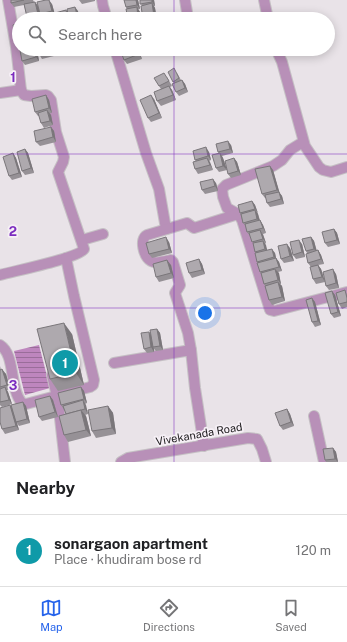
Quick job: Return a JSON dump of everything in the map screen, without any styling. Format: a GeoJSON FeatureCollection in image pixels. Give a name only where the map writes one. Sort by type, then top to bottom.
{"type":"FeatureCollection","features":[{"type":"Feature","properties":{"kind":"street"},"geometry":{"type":"LineString","coordinates":[[8,0],[12,24]]}},
{"type":"Feature","properties":{"kind":"street"},"geometry":{"type":"LineString","coordinates":[[102,0],[105,12]]}},
{"type":"Feature","properties":{"kind":"street"},"geometry":{"type":"LineString","coordinates":[[185,0],[187,12]]}},
{"type":"Feature","properties":{"kind":"street"},"geometry":{"type":"LineString","coordinates":[[264,0],[267,12]]}},
{"type":"Feature","properties":{"kind":"street"},"geometry":{"type":"LineString","coordinates":[[0,275],[66,258],[82,252],[84,249],[58,172],[64,157],[56,132],[51,100],[46,95],[24,95],[21,90],[17,56]]}},
{"type":"Feature","properties":{"kind":"street"},"geometry":{"type":"LineString","coordinates":[[117,56],[146,154],[159,189],[166,229]]}},
{"type":"Feature","properties":{"kind":"street"},"geometry":{"type":"LineString","coordinates":[[279,56],[298,118],[303,142],[319,167],[323,170],[331,172],[347,167]]}},
{"type":"Feature","properties":{"kind":"street"},"geometry":{"type":"LineString","coordinates":[[0,93],[21,90]]}},
{"type":"Feature","properties":{"kind":"street"},"geometry":{"type":"LineString","coordinates":[[303,142],[290,150],[282,160],[274,166],[228,183],[223,187],[222,192],[227,208],[238,214],[242,220],[270,310],[274,311],[347,292]]}},
{"type":"Feature","properties":{"kind":"street"},"geometry":{"type":"LineString","coordinates":[[204,446],[188,333],[175,293],[180,285],[173,262],[171,260],[150,261],[143,242],[144,236],[186,223],[192,228],[197,228],[238,214]]}},
{"type":"Feature","properties":{"kind":"street"},"geometry":{"type":"LineString","coordinates":[[82,240],[104,234]]}},
{"type":"Feature","properties":{"kind":"street"},"geometry":{"type":"LineString","coordinates":[[0,345],[7,351],[17,395],[22,403],[26,404],[93,385],[94,380],[66,258]]}},
{"type":"Feature","properties":{"kind":"street"},"geometry":{"type":"LineString","coordinates":[[114,363],[191,350]]}},
{"type":"Feature","properties":{"kind":"street"},"geometry":{"type":"LineString","coordinates":[[50,367],[57,396],[65,462]]}},
{"type":"Feature","properties":{"kind":"street"},"geometry":{"type":"LineString","coordinates":[[314,416],[324,462]]}},
{"type":"Feature","properties":{"kind":"street","name":"Vivekanada Road"},"geometry":{"type":"LineString","coordinates":[[121,462],[128,458],[253,438],[257,439],[260,444],[266,462]]}},
{"type":"Feature","properties":{"kind":"shaded area"},"geometry":{"type":"Polygon","coordinates":[[[39,345],[50,388],[25,395],[14,351],[39,345]]]}},
{"type":"Feature","properties":{"kind":"building"},"geometry":{"type":"Polygon","coordinates":[[[11,0],[24,0],[11,3],[11,0]]]}},
{"type":"Feature","properties":{"kind":"building"},"geometry":{"type":"Polygon","coordinates":[[[49,0],[52,11],[40,12],[37,2],[49,0]]]}},
{"type":"Feature","properties":{"kind":"building"},"geometry":{"type":"Polygon","coordinates":[[[124,0],[136,0],[137,5],[126,7],[124,0]]]}},
{"type":"Feature","properties":{"kind":"building"},"geometry":{"type":"Polygon","coordinates":[[[140,0],[152,0],[152,2],[140,4],[140,0]]]}},
{"type":"Feature","properties":{"kind":"building"},"geometry":{"type":"Polygon","coordinates":[[[35,2],[38,12],[26,12],[24,4],[35,2]]]}},
{"type":"Feature","properties":{"kind":"building"},"geometry":{"type":"Polygon","coordinates":[[[152,3],[153,12],[142,12],[141,6],[152,3]]]}},
{"type":"Feature","properties":{"kind":"building"},"geometry":{"type":"Polygon","coordinates":[[[75,7],[76,12],[68,12],[67,9],[75,7]]]}},
{"type":"Feature","properties":{"kind":"building"},"geometry":{"type":"Polygon","coordinates":[[[137,7],[137,12],[127,12],[126,9],[137,7]]]}},
{"type":"Feature","properties":{"kind":"building"},"geometry":{"type":"Polygon","coordinates":[[[21,56],[36,56],[36,57],[22,61],[21,56]]]}},
{"type":"Feature","properties":{"kind":"building"},"geometry":{"type":"Polygon","coordinates":[[[123,56],[134,56],[124,60],[123,56]]]}},
{"type":"Feature","properties":{"kind":"building"},"geometry":{"type":"Polygon","coordinates":[[[174,68],[179,78],[173,82],[168,72],[174,68]]]}},
{"type":"Feature","properties":{"kind":"building"},"geometry":{"type":"Polygon","coordinates":[[[164,73],[169,81],[159,86],[154,78],[164,73]]]}},
{"type":"Feature","properties":{"kind":"building"},"geometry":{"type":"Polygon","coordinates":[[[182,80],[185,88],[176,92],[172,84],[182,80]]]}},
{"type":"Feature","properties":{"kind":"building"},"geometry":{"type":"Polygon","coordinates":[[[169,86],[173,95],[157,101],[154,92],[169,86]]]}},
{"type":"Feature","properties":{"kind":"building"},"geometry":{"type":"Polygon","coordinates":[[[46,95],[49,108],[35,112],[32,99],[46,95]]]}},
{"type":"Feature","properties":{"kind":"building"},"geometry":{"type":"Polygon","coordinates":[[[151,95],[159,113],[148,118],[140,100],[151,95]]]}},
{"type":"Feature","properties":{"kind":"building"},"geometry":{"type":"Polygon","coordinates":[[[47,110],[50,121],[41,123],[38,113],[47,110]]]}},
{"type":"Feature","properties":{"kind":"building"},"geometry":{"type":"Polygon","coordinates":[[[51,127],[53,137],[36,142],[34,131],[51,127]]]}},
{"type":"Feature","properties":{"kind":"building"},"geometry":{"type":"Polygon","coordinates":[[[228,141],[230,149],[218,152],[216,144],[228,141]]]}},
{"type":"Feature","properties":{"kind":"building"},"geometry":{"type":"Polygon","coordinates":[[[206,147],[208,156],[195,160],[193,151],[206,147]]]}},
{"type":"Feature","properties":{"kind":"building"},"geometry":{"type":"Polygon","coordinates":[[[25,149],[31,168],[22,171],[17,152],[25,149]]]}},
{"type":"Feature","properties":{"kind":"building"},"geometry":{"type":"Polygon","coordinates":[[[13,153],[19,173],[9,176],[3,157],[13,153]]]}},
{"type":"Feature","properties":{"kind":"building"},"geometry":{"type":"Polygon","coordinates":[[[220,153],[223,166],[216,168],[212,155],[220,153]]]}},
{"type":"Feature","properties":{"kind":"building"},"geometry":{"type":"Polygon","coordinates":[[[207,158],[210,165],[195,169],[193,162],[207,158]]]}},
{"type":"Feature","properties":{"kind":"building"},"geometry":{"type":"Polygon","coordinates":[[[234,158],[238,171],[228,174],[225,161],[234,158]]]}},
{"type":"Feature","properties":{"kind":"building"},"geometry":{"type":"Polygon","coordinates":[[[270,166],[277,190],[262,194],[255,169],[270,166]]]}},
{"type":"Feature","properties":{"kind":"building"},"geometry":{"type":"Polygon","coordinates":[[[213,179],[215,186],[202,190],[200,182],[213,179]]]}},
{"type":"Feature","properties":{"kind":"building"},"geometry":{"type":"Polygon","coordinates":[[[279,192],[281,199],[267,203],[265,195],[279,192]]]}},
{"type":"Feature","properties":{"kind":"building"},"geometry":{"type":"Polygon","coordinates":[[[252,201],[255,209],[240,213],[238,205],[252,201]]]}},
{"type":"Feature","properties":{"kind":"building"},"geometry":{"type":"Polygon","coordinates":[[[255,210],[257,219],[243,223],[241,214],[255,210]]]}},
{"type":"Feature","properties":{"kind":"building"},"geometry":{"type":"Polygon","coordinates":[[[260,220],[263,228],[247,232],[245,224],[260,220]]]}},
{"type":"Feature","properties":{"kind":"building"},"geometry":{"type":"Polygon","coordinates":[[[334,229],[337,240],[325,243],[322,232],[334,229]]]}},
{"type":"Feature","properties":{"kind":"building"},"geometry":{"type":"Polygon","coordinates":[[[260,230],[263,239],[252,242],[249,233],[260,230]]]}},
{"type":"Feature","properties":{"kind":"building"},"geometry":{"type":"Polygon","coordinates":[[[166,237],[169,249],[149,254],[146,243],[166,237]]]}},
{"type":"Feature","properties":{"kind":"building"},"geometry":{"type":"Polygon","coordinates":[[[311,237],[314,249],[306,251],[302,239],[311,237]]]}},
{"type":"Feature","properties":{"kind":"building"},"geometry":{"type":"Polygon","coordinates":[[[299,240],[302,252],[293,255],[290,242],[299,240]]]}},
{"type":"Feature","properties":{"kind":"building"},"geometry":{"type":"Polygon","coordinates":[[[263,241],[265,249],[255,252],[253,243],[263,241]]]}},
{"type":"Feature","properties":{"kind":"building"},"geometry":{"type":"Polygon","coordinates":[[[287,244],[290,256],[281,259],[278,246],[287,244]]]}},
{"type":"Feature","properties":{"kind":"building"},"geometry":{"type":"Polygon","coordinates":[[[272,249],[274,257],[257,262],[255,253],[272,249]]]}},
{"type":"Feature","properties":{"kind":"building"},"geometry":{"type":"Polygon","coordinates":[[[318,250],[321,259],[308,263],[306,254],[318,250]]]}},
{"type":"Feature","properties":{"kind":"building"},"geometry":{"type":"Polygon","coordinates":[[[276,258],[279,267],[260,272],[257,263],[276,258]]]}},
{"type":"Feature","properties":{"kind":"building"},"geometry":{"type":"Polygon","coordinates":[[[199,259],[202,270],[189,273],[186,263],[199,259]]]}},
{"type":"Feature","properties":{"kind":"building"},"geometry":{"type":"Polygon","coordinates":[[[167,260],[171,273],[156,277],[153,264],[167,260]]]}},
{"type":"Feature","properties":{"kind":"building"},"geometry":{"type":"Polygon","coordinates":[[[318,265],[322,277],[313,279],[310,267],[318,265]]]}},
{"type":"Feature","properties":{"kind":"building"},"geometry":{"type":"Polygon","coordinates":[[[275,269],[278,280],[264,284],[261,273],[275,269]]]}},
{"type":"Feature","properties":{"kind":"building"},"geometry":{"type":"Polygon","coordinates":[[[333,269],[336,283],[326,286],[323,272],[333,269]]]}},
{"type":"Feature","properties":{"kind":"building"},"geometry":{"type":"Polygon","coordinates":[[[278,282],[282,297],[269,300],[265,286],[278,282]]]}},
{"type":"Feature","properties":{"kind":"building"},"geometry":{"type":"Polygon","coordinates":[[[345,290],[347,302],[339,304],[336,293],[345,290]]]}},
{"type":"Feature","properties":{"kind":"building"},"geometry":{"type":"Polygon","coordinates":[[[332,291],[338,312],[331,314],[325,293],[332,291]]]}},
{"type":"Feature","properties":{"kind":"building"},"geometry":{"type":"Polygon","coordinates":[[[312,298],[318,321],[312,322],[306,300],[312,298]]]}},
{"type":"Feature","properties":{"kind":"building"},"geometry":{"type":"Polygon","coordinates":[[[64,323],[76,373],[50,379],[37,329],[64,323]]]}},
{"type":"Feature","properties":{"kind":"building"},"geometry":{"type":"Polygon","coordinates":[[[157,329],[160,346],[153,347],[150,330],[157,329]]]}},
{"type":"Feature","properties":{"kind":"building"},"geometry":{"type":"Polygon","coordinates":[[[149,332],[151,347],[144,349],[141,333],[149,332]]]}},
{"type":"Feature","properties":{"kind":"building"},"geometry":{"type":"Polygon","coordinates":[[[2,369],[7,385],[0,387],[0,370],[2,369]]]}},
{"type":"Feature","properties":{"kind":"building"},"geometry":{"type":"Polygon","coordinates":[[[5,387],[9,400],[0,402],[0,389],[5,387]]]}},
{"type":"Feature","properties":{"kind":"building"},"geometry":{"type":"Polygon","coordinates":[[[81,387],[84,399],[61,405],[58,393],[81,387]]]}},
{"type":"Feature","properties":{"kind":"building"},"geometry":{"type":"Polygon","coordinates":[[[50,396],[55,412],[39,417],[35,400],[50,396]]]}},
{"type":"Feature","properties":{"kind":"building"},"geometry":{"type":"Polygon","coordinates":[[[83,400],[85,409],[66,414],[63,406],[83,400]]]}},
{"type":"Feature","properties":{"kind":"building"},"geometry":{"type":"Polygon","coordinates":[[[23,402],[27,419],[16,422],[11,405],[23,402]]]}},
{"type":"Feature","properties":{"kind":"building"},"geometry":{"type":"Polygon","coordinates":[[[10,405],[16,426],[2,429],[0,422],[0,408],[10,405]]]}},
{"type":"Feature","properties":{"kind":"building"},"geometry":{"type":"Polygon","coordinates":[[[108,406],[112,428],[92,431],[88,410],[108,406]]]}},
{"type":"Feature","properties":{"kind":"building"},"geometry":{"type":"Polygon","coordinates":[[[287,409],[291,422],[280,426],[275,413],[287,409]]]}},
{"type":"Feature","properties":{"kind":"building"},"geometry":{"type":"Polygon","coordinates":[[[81,410],[86,430],[64,435],[59,416],[81,410]]]}},
{"type":"Feature","properties":{"kind":"building"},"geometry":{"type":"Polygon","coordinates":[[[333,448],[335,459],[325,460],[323,449],[333,448]]]}},
{"type":"Feature","properties":{"kind":"place","name":"sonargaon apartment"},"geometry":{"type":"Point","coordinates":[65,363]}}]}
